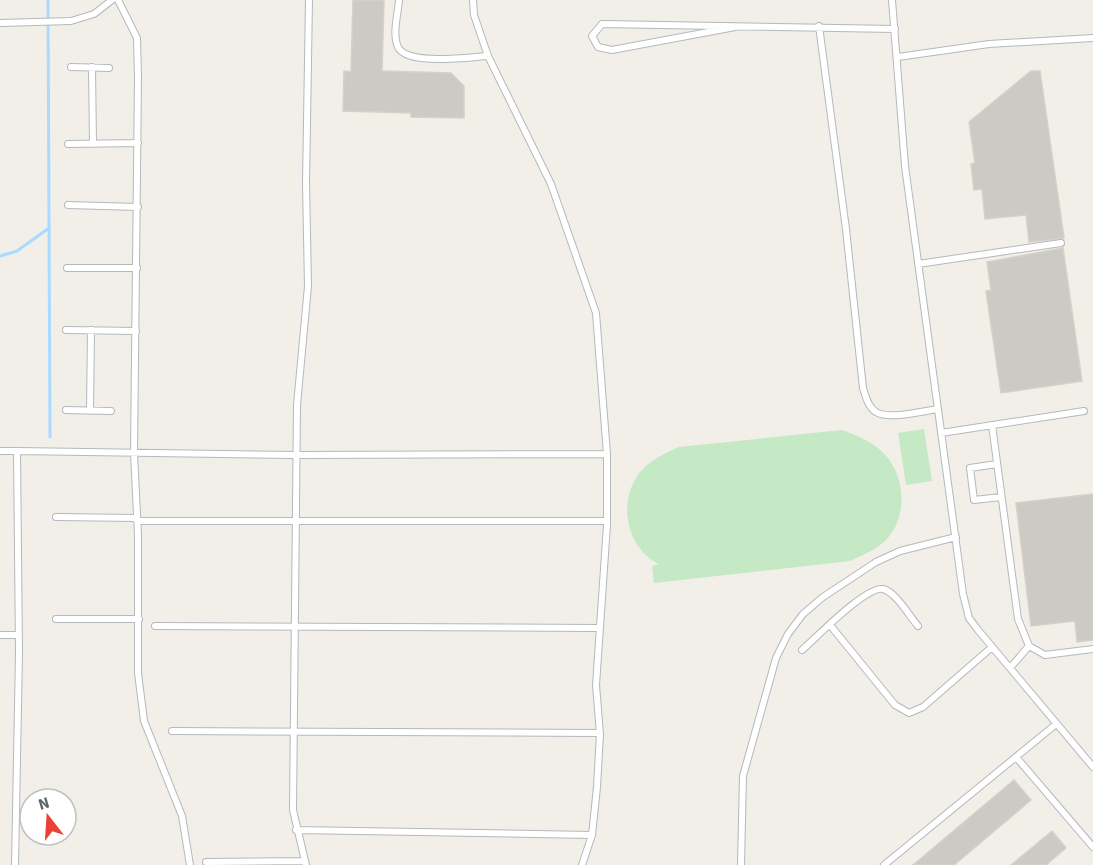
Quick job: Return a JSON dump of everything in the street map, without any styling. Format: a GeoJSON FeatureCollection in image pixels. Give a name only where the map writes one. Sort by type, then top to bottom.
{"type":"FeatureCollection","features":[{"type":"Feature","properties":{"kind":"lane"},"geometry":{"type":"LineString","coordinates":[[0,23],[71,21],[94,14],[112,0]]}},
{"type":"Feature","properties":{"kind":"lane"},"geometry":{"type":"LineString","coordinates":[[118,0],[137,38],[138,207],[134,453],[139,619],[138,673],[144,721],[156,757],[182,816],[190,865]]}},
{"type":"Feature","properties":{"kind":"lane"},"geometry":{"type":"LineString","coordinates":[[206,862],[305,863],[293,810],[296,455],[299,360],[308,286],[306,183],[309,0]]}},
{"type":"Feature","properties":{"kind":"lane"},"geometry":{"type":"LineString","coordinates":[[399,0],[396,37],[399,48],[406,55],[422,58],[488,56]]}},
{"type":"Feature","properties":{"kind":"lane"},"geometry":{"type":"LineString","coordinates":[[473,0],[474,15],[488,56],[551,184],[596,313],[607,454],[607,521],[597,685],[600,733],[592,835],[582,865]]}},
{"type":"Feature","properties":{"kind":"lane"},"geometry":{"type":"LineString","coordinates":[[892,0],[898,57],[899,116],[963,594],[969,618],[1055,725],[1093,767]]}},
{"type":"Feature","properties":{"kind":"lane"},"geometry":{"type":"LineString","coordinates":[[735,27],[612,50],[598,47],[592,36],[602,24],[895,29]]}},
{"type":"Feature","properties":{"kind":"lane"},"geometry":{"type":"LineString","coordinates":[[819,26],[846,229],[863,388],[869,404],[877,413],[888,415],[938,409]]}},
{"type":"Feature","properties":{"kind":"lane"},"geometry":{"type":"LineString","coordinates":[[898,57],[989,44],[1093,38]]}},
{"type":"Feature","properties":{"kind":"lane"},"geometry":{"type":"LineString","coordinates":[[71,67],[109,68]]}},
{"type":"Feature","properties":{"kind":"lane"},"geometry":{"type":"LineString","coordinates":[[92,67],[93,144]]}},
{"type":"Feature","properties":{"kind":"lane"},"geometry":{"type":"LineString","coordinates":[[68,144],[138,143]]}},
{"type":"Feature","properties":{"kind":"lane"},"geometry":{"type":"LineString","coordinates":[[68,205],[138,207]]}},
{"type":"Feature","properties":{"kind":"lane"},"geometry":{"type":"LineString","coordinates":[[918,264],[1061,243]]}},
{"type":"Feature","properties":{"kind":"lane"},"geometry":{"type":"LineString","coordinates":[[68,268],[137,268]]}},
{"type":"Feature","properties":{"kind":"lane"},"geometry":{"type":"LineString","coordinates":[[66,330],[136,331]]}},
{"type":"Feature","properties":{"kind":"lane"},"geometry":{"type":"LineString","coordinates":[[90,411],[91,330]]}},
{"type":"Feature","properties":{"kind":"lane"},"geometry":{"type":"LineString","coordinates":[[66,410],[111,411]]}},
{"type":"Feature","properties":{"kind":"lane"},"geometry":{"type":"LineString","coordinates":[[941,433],[1083,411]]}},
{"type":"Feature","properties":{"kind":"lane"},"geometry":{"type":"LineString","coordinates":[[992,424],[1018,619],[1029,646],[1045,655],[1093,649]]}},
{"type":"Feature","properties":{"kind":"lane"},"geometry":{"type":"LineString","coordinates":[[0,451],[296,455],[607,454]]}},
{"type":"Feature","properties":{"kind":"lane"},"geometry":{"type":"LineString","coordinates":[[15,865],[18,635],[17,451]]}},
{"type":"Feature","properties":{"kind":"lane"},"geometry":{"type":"LineString","coordinates":[[997,464],[970,468],[975,500],[1002,497]]}},
{"type":"Feature","properties":{"kind":"lane"},"geometry":{"type":"LineString","coordinates":[[56,517],[296,523],[607,521]]}},
{"type":"Feature","properties":{"kind":"lane"},"geometry":{"type":"LineString","coordinates":[[741,865],[743,776],[776,658],[788,634],[803,614],[823,597],[876,562],[900,551],[956,537]]}},
{"type":"Feature","properties":{"kind":"lane"},"geometry":{"type":"LineString","coordinates":[[802,650],[861,598],[874,590],[885,590],[918,626]]}},
{"type":"Feature","properties":{"kind":"lane"},"geometry":{"type":"LineString","coordinates":[[56,619],[139,619]]}},
{"type":"Feature","properties":{"kind":"lane"},"geometry":{"type":"LineString","coordinates":[[830,625],[895,705],[909,713],[923,707],[992,647]]}},
{"type":"Feature","properties":{"kind":"lane"},"geometry":{"type":"LineString","coordinates":[[155,626],[599,628]]}},
{"type":"Feature","properties":{"kind":"lane"},"geometry":{"type":"LineString","coordinates":[[0,635],[18,635]]}},
{"type":"Feature","properties":{"kind":"lane"},"geometry":{"type":"LineString","coordinates":[[1010,668],[1029,646]]}},
{"type":"Feature","properties":{"kind":"lane"},"geometry":{"type":"LineString","coordinates":[[884,865],[1055,725]]}},
{"type":"Feature","properties":{"kind":"lane"},"geometry":{"type":"LineString","coordinates":[[172,731],[600,733]]}},
{"type":"Feature","properties":{"kind":"lane"},"geometry":{"type":"LineString","coordinates":[[1016,757],[1093,847]]}},
{"type":"Feature","properties":{"kind":"lane"},"geometry":{"type":"LineString","coordinates":[[296,830],[592,835]]}},
{"type":"Feature","properties":{"kind":"green space"},"geometry":{"type":"Polygon","coordinates":[[[924,429],[932,481],[906,485],[898,433],[924,429]]]}},
{"type":"Feature","properties":{"kind":"green space"},"geometry":{"type":"Polygon","coordinates":[[[842,430],[862,438],[879,449],[888,458],[899,480],[901,506],[899,518],[894,530],[882,544],[850,561],[654,583],[652,566],[659,564],[649,558],[634,539],[627,516],[630,491],[639,474],[649,464],[679,447],[842,430]]]}},
{"type":"Feature","properties":{"kind":"building"},"geometry":{"type":"Polygon","coordinates":[[[353,0],[384,0],[382,71],[451,73],[464,86],[464,118],[411,117],[411,113],[343,111],[344,71],[351,72],[353,0]]]}},
{"type":"Feature","properties":{"kind":"building"},"geometry":{"type":"Polygon","coordinates":[[[1031,71],[1040,71],[1064,238],[1029,242],[1026,215],[985,219],[982,189],[974,190],[971,164],[975,163],[969,122],[1031,71]]]}},
{"type":"Feature","properties":{"kind":"building"},"geometry":{"type":"Polygon","coordinates":[[[1063,248],[1082,381],[1001,393],[986,291],[991,290],[987,262],[1063,248]]]}},
{"type":"Feature","properties":{"kind":"building"},"geometry":{"type":"Polygon","coordinates":[[[1093,494],[1093,640],[1077,642],[1075,621],[1031,626],[1016,503],[1093,494]]]}},
{"type":"Feature","properties":{"kind":"building"},"geometry":{"type":"Polygon","coordinates":[[[1014,780],[1031,800],[954,865],[913,865],[1014,780]]]}},
{"type":"Feature","properties":{"kind":"building"},"geometry":{"type":"Polygon","coordinates":[[[1052,831],[1066,848],[1046,865],[1011,865],[1052,831]]]}},
{"type":"Feature","properties":{"kind":"waterway"},"geometry":{"type":"LineString","coordinates":[[48,0],[50,437]]}},
{"type":"Feature","properties":{"kind":"waterway"},"geometry":{"type":"LineString","coordinates":[[0,256],[17,251],[49,228]]}}]}
